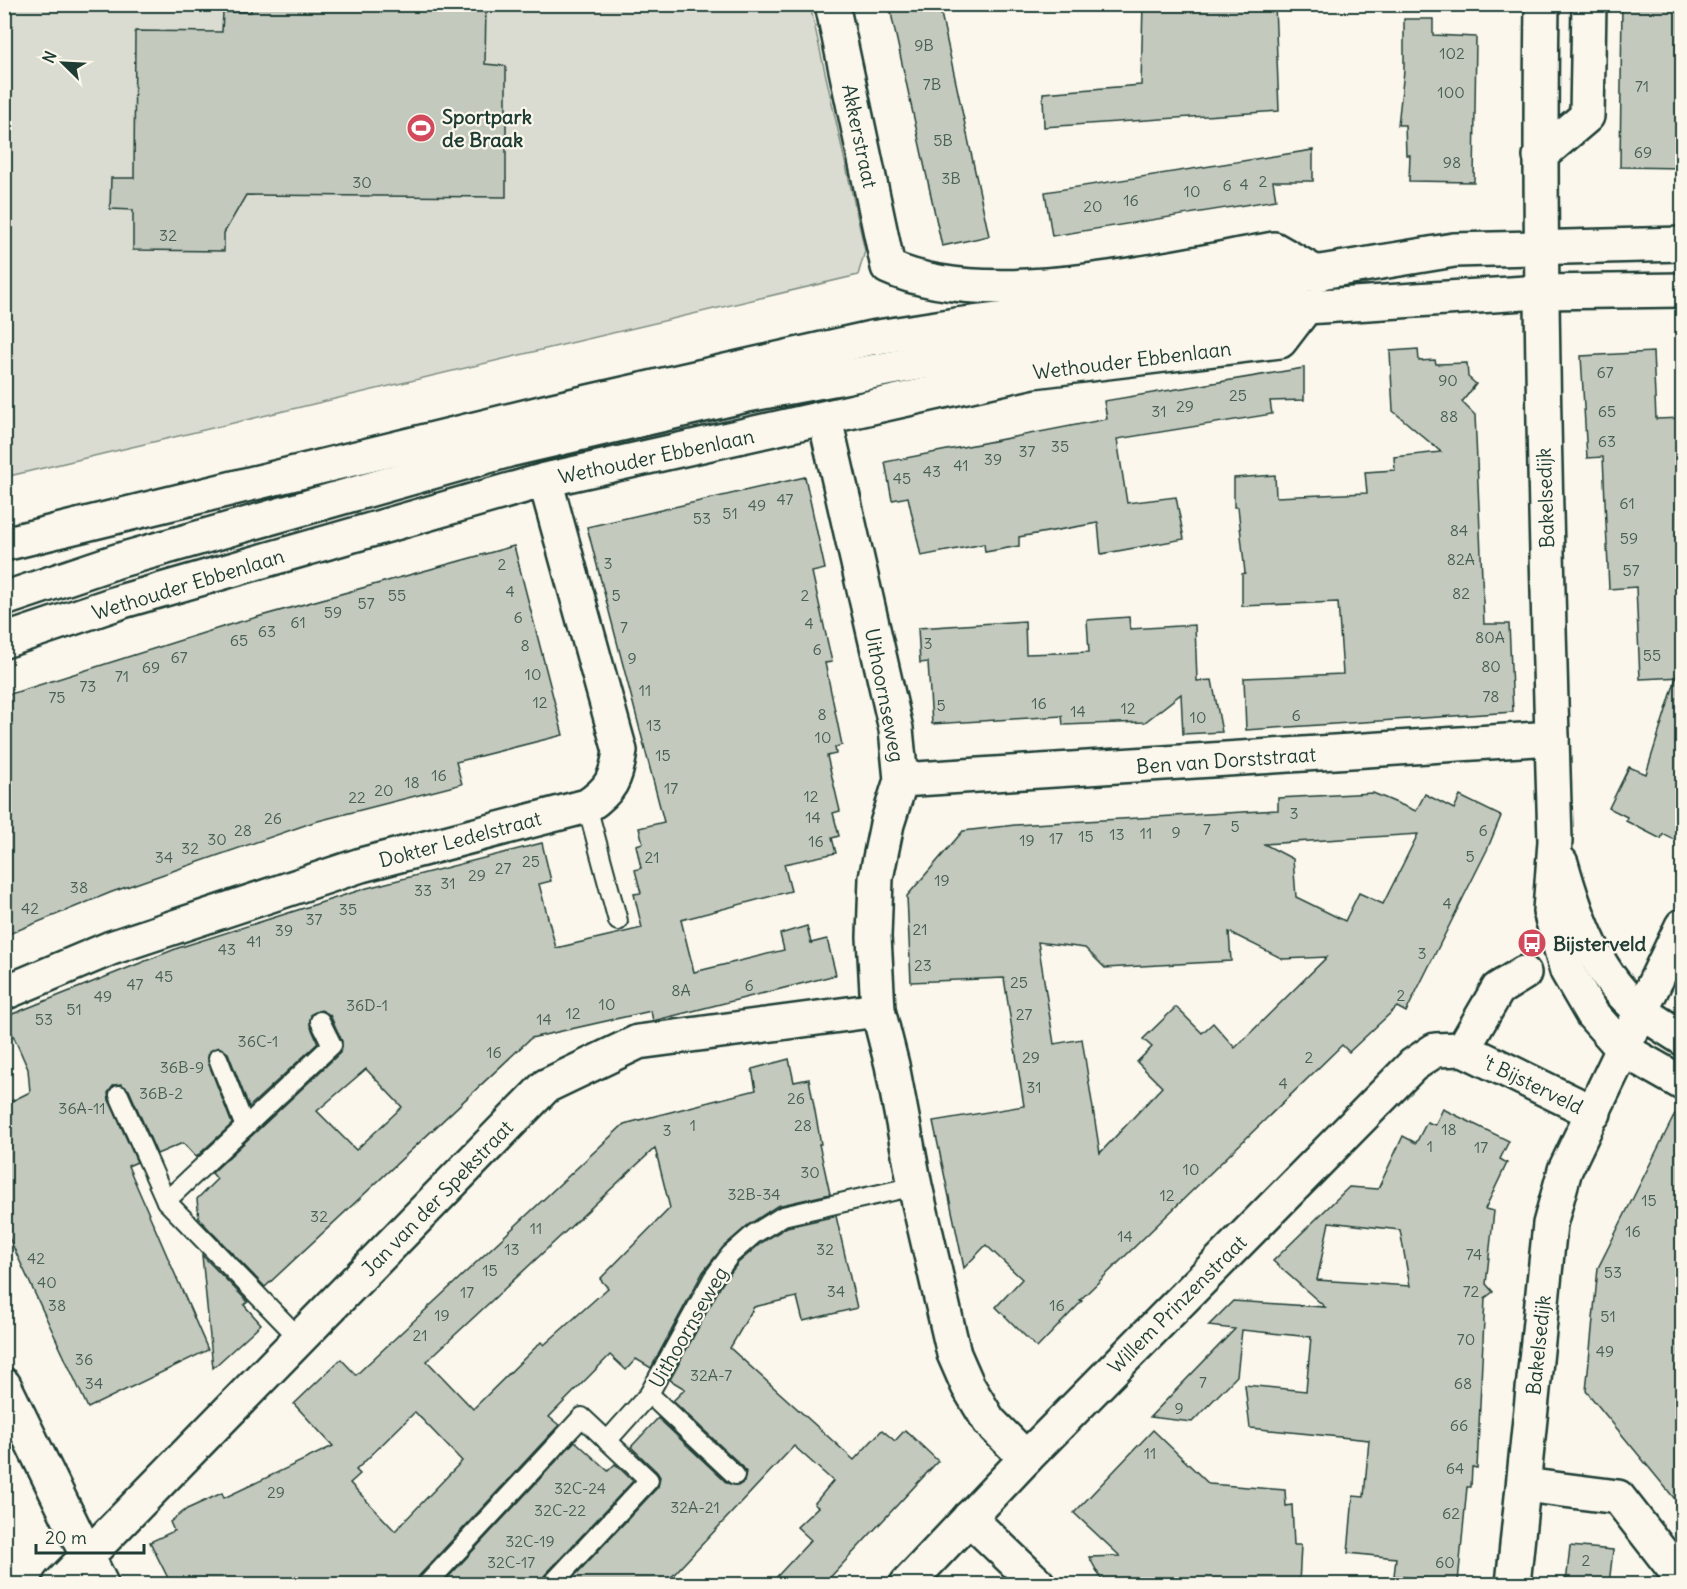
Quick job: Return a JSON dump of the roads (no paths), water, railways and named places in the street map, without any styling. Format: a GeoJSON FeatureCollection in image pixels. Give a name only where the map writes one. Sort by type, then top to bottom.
{"type":"FeatureCollection","features":[{"type":"Feature","properties":{"kind":"street","name":"Akkerstraat"},"geometry":{"type":"LineString","coordinates":[[832,4],[888,267],[911,278],[988,287],[1074,284],[1274,249],[1318,274]]}},
{"type":"Feature","properties":{"kind":"street","name":"Bakelsedijk"},"geometry":{"type":"LineString","coordinates":[[1542,4],[1540,156],[1542,397],[1555,841],[1550,911],[1562,957],[1592,1014],[1624,1050],[1683,1083]]}},
{"type":"Feature","properties":{"kind":"street"},"geometry":{"type":"LineString","coordinates":[[1540,156],[1587,116],[1588,4]]}},
{"type":"Feature","properties":{"kind":"street"},"geometry":{"type":"LineString","coordinates":[[4,544],[575,405],[871,338],[956,324],[1108,307],[1454,250],[1683,244]]}},
{"type":"Feature","properties":{"kind":"street","name":"Wethouder Ebbenlaan"},"geometry":{"type":"LineString","coordinates":[[4,599],[117,561],[497,453],[747,395],[1020,344],[1306,307],[1541,292],[1683,290]]}},
{"type":"Feature","properties":{"kind":"street","name":"Wethouder Ebbenlaan"},"geometry":{"type":"LineString","coordinates":[[4,641],[123,601],[545,480],[1033,371],[1280,341],[1306,307]]}},
{"type":"Feature","properties":{"kind":"street","name":"Uithoornseweg"},"geometry":{"type":"LineString","coordinates":[[825,419],[896,729],[901,780],[887,824],[876,878],[874,937],[878,1010],[892,1065],[915,1186],[959,1365],[968,1386],[989,1421],[1026,1458]]}},
{"type":"Feature","properties":{"kind":"street","name":"Dokter Ledelstraat"},"geometry":{"type":"LineString","coordinates":[[4,993],[111,948],[361,865],[587,806],[604,795],[617,773],[620,751],[545,480]]}},
{"type":"Feature","properties":{"kind":"street","name":"Ben van Dorststraat"},"geometry":{"type":"LineString","coordinates":[[901,780],[1552,738]]}},
{"type":"Feature","properties":{"kind":"street","name":"Bakelsedijk"},"geometry":{"type":"LineString","coordinates":[[1555,841],[1572,901],[1592,946],[1620,988],[1642,1012],[1683,1038]]}},
{"type":"Feature","properties":{"kind":"street","name":"'t Bijsterveld"},"geometry":{"type":"LineString","coordinates":[[1524,973],[1498,989],[1462,1049],[1594,1113],[1683,926]]}},
{"type":"Feature","properties":{"kind":"street","name":"Jan van der Spekstraat"},"geometry":{"type":"LineString","coordinates":[[60,1584],[94,1570],[299,1338],[546,1086],[638,1042],[878,1010]]}},
{"type":"Feature","properties":{"kind":"street","name":"Willem Prinzenstraat"},"geometry":{"type":"LineString","coordinates":[[907,1584],[1026,1458],[1413,1065],[1435,1050],[1462,1049]]}},
{"type":"Feature","properties":{"kind":"street","name":"Bakelsedijk"},"geometry":{"type":"LineString","coordinates":[[1513,1584],[1550,1224],[1565,1170],[1594,1113]]}},
{"type":"Feature","properties":{"kind":"street"},"geometry":{"type":"LineString","coordinates":[[4,1384],[94,1570]]}},
{"type":"Feature","properties":{"kind":"street"},"geometry":{"type":"LineString","coordinates":[[1524,1485],[1617,1497],[1683,1579]]}},
{"type":"Feature","properties":{"kind":"street"},"geometry":{"type":"LineString","coordinates":[[969,1518],[1038,1584]]}},
{"type":"Feature","properties":{"kind":"lane"},"geometry":{"type":"LineString","coordinates":[[587,806],[618,921]]}},
{"type":"Feature","properties":{"kind":"lane"},"geometry":{"type":"LineString","coordinates":[[166,1201],[332,1045],[320,1021]]}},
{"type":"Feature","properties":{"kind":"lane"},"geometry":{"type":"LineString","coordinates":[[218,1058],[245,1127]]}},
{"type":"Feature","properties":{"kind":"lane"},"geometry":{"type":"LineString","coordinates":[[119,1095],[166,1201],[299,1338]]}},
{"type":"Feature","properties":{"kind":"lane","name":"Uithoornseweg"},"geometry":{"type":"LineString","coordinates":[[608,1441],[649,1394],[713,1278],[730,1255],[754,1234],[783,1216],[915,1186]]}},
{"type":"Feature","properties":{"kind":"lane"},"geometry":{"type":"LineString","coordinates":[[649,1394],[735,1475]]}},
{"type":"Feature","properties":{"kind":"lane"},"geometry":{"type":"LineString","coordinates":[[427,1584],[582,1417],[649,1480],[552,1584]]}},
{"type":"Feature","properties":{"kind":"place","name":"Sportpark de Braak"},"geometry":{"type":"Point","coordinates":[421,128]}},
{"type":"Feature","properties":{"kind":"place","name":"Bijsterveld"},"geometry":{"type":"Point","coordinates":[1532,943]}}]}
